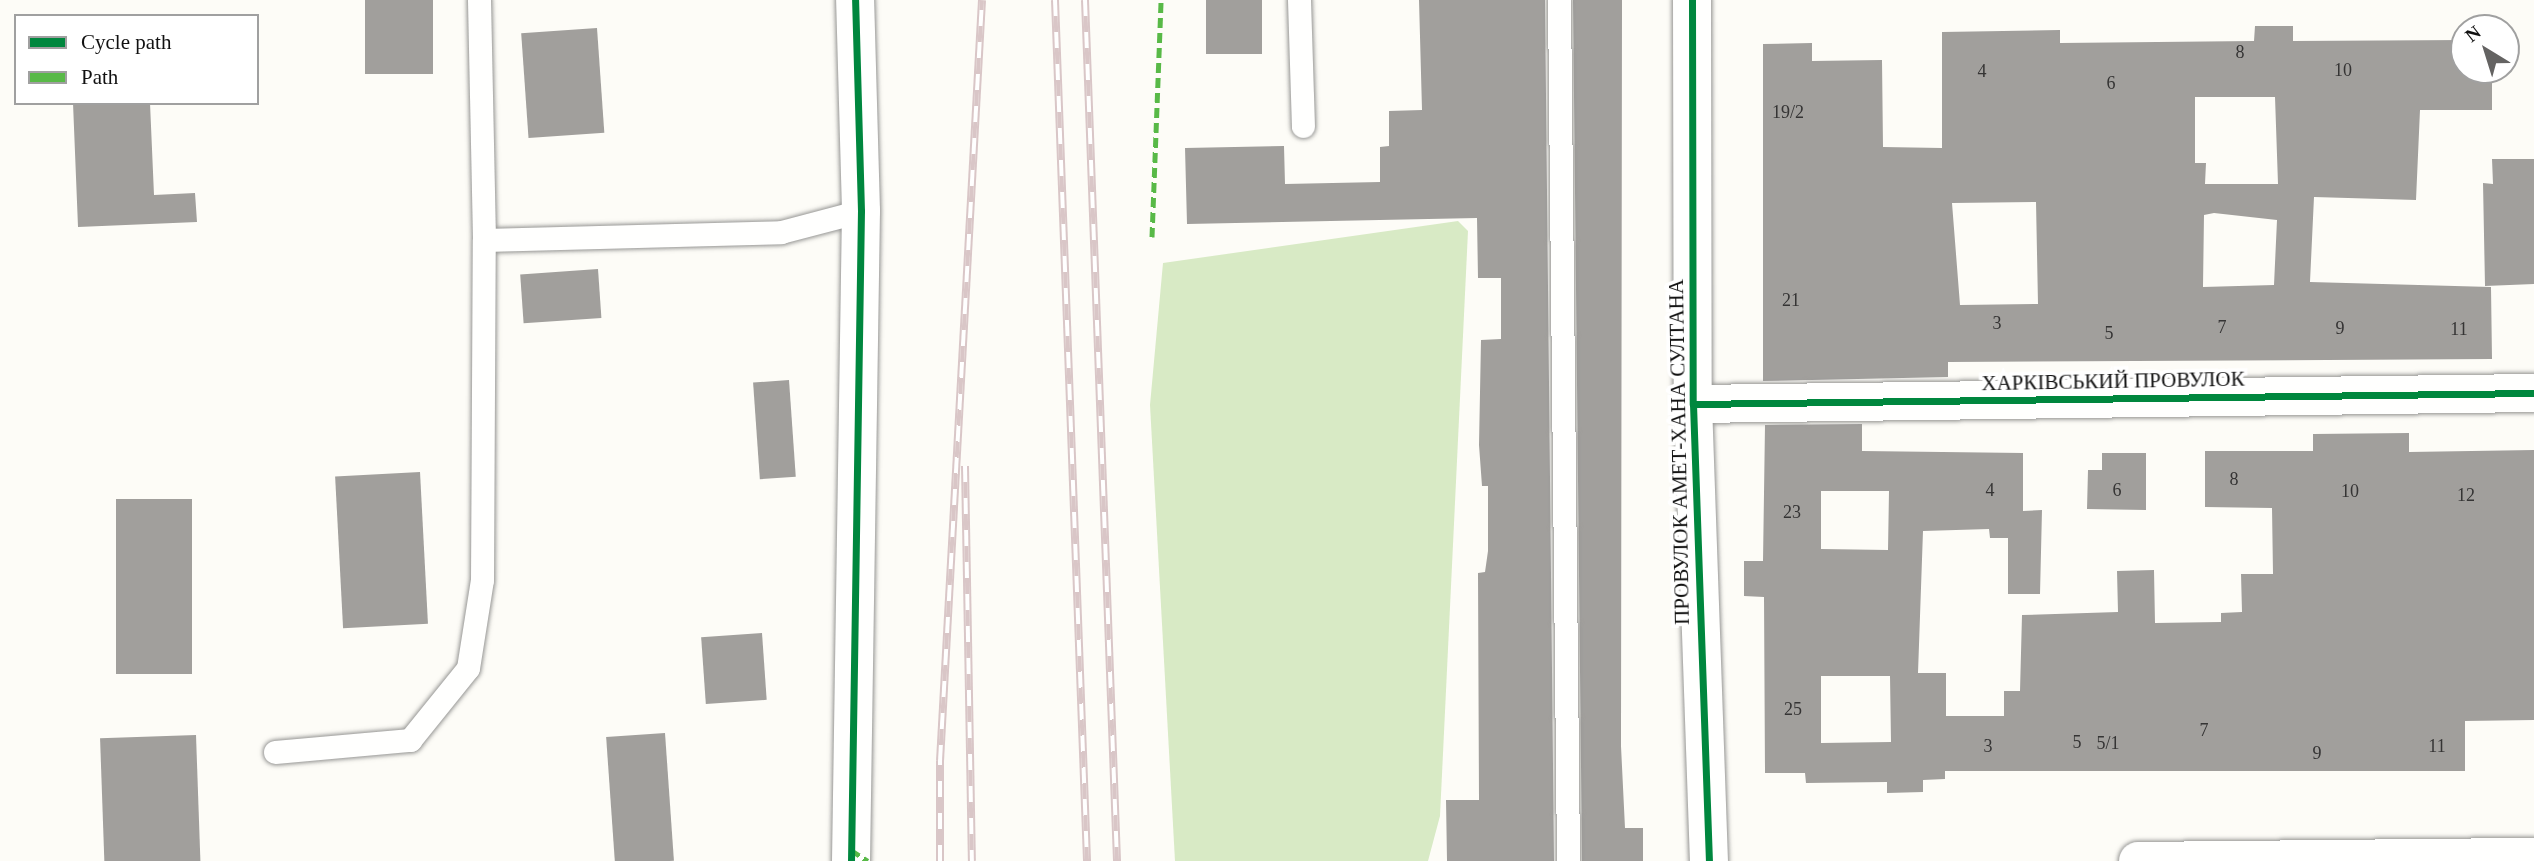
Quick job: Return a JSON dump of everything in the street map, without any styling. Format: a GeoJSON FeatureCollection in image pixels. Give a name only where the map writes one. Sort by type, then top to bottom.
{"type":"FeatureCollection","features":[{"type":"Feature","properties":{"kind":"street"},"geometry":{"type":"LineString","coordinates":[[850,861],[861,211],[855,0]]}},
{"type":"Feature","properties":{"kind":"street","name":"ПРОВУЛОК АМЕТ-ХАНА СУЛТАНА"},"geometry":{"type":"LineString","coordinates":[[1692,0],[1693,404],[1709,861]]}},
{"type":"Feature","properties":{"kind":"street","name":"ХАРКІВСЬКИЙ ПРОВУЛОК"},"geometry":{"type":"LineString","coordinates":[[1693,404],[2534,393]]}},
{"type":"Feature","properties":{"kind":"street"},"geometry":{"type":"LineString","coordinates":[[2138,861],[2534,857]]}},
{"type":"Feature","properties":{"kind":"lane"},"geometry":{"type":"LineString","coordinates":[[275,752],[410,740],[468,668],[482,580],[484,240],[479,0]]}},
{"type":"Feature","properties":{"kind":"lane"},"geometry":{"type":"LineString","coordinates":[[1299,0],[1303,126]]}},
{"type":"Feature","properties":{"kind":"lane"},"geometry":{"type":"LineString","coordinates":[[1559,0],[1568,861]]}},
{"type":"Feature","properties":{"kind":"lane"},"geometry":{"type":"LineString","coordinates":[[484,240],[781,232],[861,211]]}},
{"type":"Feature","properties":{"kind":"green space"},"geometry":{"type":"Polygon","coordinates":[[[1458,221],[1468,231],[1440,816],[1428,861],[1175,861],[1150,405],[1163,263],[1458,221]]]}},
{"type":"Feature","properties":{"kind":"building"},"geometry":{"type":"Polygon","coordinates":[[[365,0],[433,0],[433,74],[365,74],[365,0]]]}},
{"type":"Feature","properties":{"kind":"building"},"geometry":{"type":"Polygon","coordinates":[[[1206,0],[1262,0],[1262,54],[1206,54],[1206,0]]]}},
{"type":"Feature","properties":{"kind":"building"},"geometry":{"type":"Polygon","coordinates":[[[1419,0],[1545,0],[1554,861],[1447,861],[1446,800],[1479,800],[1478,573],[1485,572],[1488,551],[1488,486],[1482,486],[1479,445],[1481,340],[1501,339],[1501,278],[1478,278],[1477,218],[1187,224],[1185,148],[1284,146],[1285,184],[1380,182],[1380,147],[1389,146],[1389,111],[1422,110],[1419,0]]]}},
{"type":"Feature","properties":{"kind":"building"},"geometry":{"type":"Polygon","coordinates":[[[1573,0],[1622,0],[1621,746],[1625,828],[1643,828],[1643,861],[1582,861],[1573,0]]]}},
{"type":"Feature","properties":{"kind":"building"},"geometry":{"type":"Polygon","coordinates":[[[2255,26],[2293,26],[2293,41],[2450,40],[2450,84],[2492,84],[2492,110],[2420,110],[2416,200],[2314,197],[2310,282],[2491,287],[2492,359],[1948,362],[1948,377],[1763,381],[1763,44],[1812,43],[1812,61],[1882,60],[1883,147],[1942,148],[1942,32],[2060,30],[2060,43],[2254,41],[2255,26]],[[2195,97],[2195,163],[2206,163],[2205,184],[2278,184],[2275,97],[2195,97]],[[2036,202],[1952,203],[1960,305],[2038,304],[2036,202]],[[2214,213],[2204,215],[2203,287],[2274,285],[2277,220],[2214,213]]]}},
{"type":"Feature","properties":{"kind":"building"},"geometry":{"type":"Polygon","coordinates":[[[597,28],[604,133],[529,138],[521,33],[597,28]]]}},
{"type":"Feature","properties":{"kind":"building"},"geometry":{"type":"Polygon","coordinates":[[[73,105],[150,105],[154,195],[195,193],[197,222],[78,227],[73,105]]]}},
{"type":"Feature","properties":{"kind":"building"},"geometry":{"type":"Polygon","coordinates":[[[2492,159],[2534,159],[2534,284],[2485,286],[2483,183],[2493,184],[2492,159]]]}},
{"type":"Feature","properties":{"kind":"building"},"geometry":{"type":"Polygon","coordinates":[[[598,269],[601,318],[524,323],[520,274],[598,269]]]}},
{"type":"Feature","properties":{"kind":"building"},"geometry":{"type":"Polygon","coordinates":[[[789,380],[796,477],[760,479],[753,383],[789,380]]]}},
{"type":"Feature","properties":{"kind":"building"},"geometry":{"type":"Polygon","coordinates":[[[1862,424],[1862,451],[2023,453],[2023,511],[2042,510],[2040,594],[2008,594],[2008,538],[1990,538],[1989,529],[1923,531],[1918,673],[1946,673],[1946,716],[2004,716],[2004,691],[2020,691],[2022,615],[2118,612],[2117,571],[2154,570],[2155,623],[2221,622],[2221,613],[2242,612],[2241,574],[2273,574],[2272,508],[2205,507],[2205,451],[2313,451],[2313,434],[2409,433],[2409,452],[2534,450],[2534,720],[2465,721],[2465,771],[1945,771],[1945,779],[1923,780],[1923,792],[1887,793],[1887,782],[1806,783],[1805,773],[1765,773],[1764,597],[1744,596],[1744,561],[1763,561],[1765,425],[1862,424]],[[1821,491],[1821,549],[1888,550],[1889,491],[1821,491]],[[1821,676],[1821,743],[1891,742],[1890,676],[1821,676]]]}},
{"type":"Feature","properties":{"kind":"building"},"geometry":{"type":"Polygon","coordinates":[[[2102,453],[2146,453],[2146,510],[2087,509],[2088,470],[2102,470],[2102,453]]]}},
{"type":"Feature","properties":{"kind":"building"},"geometry":{"type":"Polygon","coordinates":[[[420,472],[428,624],[343,628],[335,476],[420,472]]]}},
{"type":"Feature","properties":{"kind":"building"},"geometry":{"type":"Polygon","coordinates":[[[116,499],[192,499],[192,674],[116,674],[116,499]]]}},
{"type":"Feature","properties":{"kind":"building"},"geometry":{"type":"Polygon","coordinates":[[[762,633],[767,700],[706,704],[701,637],[762,633]]]}},
{"type":"Feature","properties":{"kind":"building"},"geometry":{"type":"Polygon","coordinates":[[[665,733],[674,861],[615,861],[606,737],[665,733]]]}},
{"type":"Feature","properties":{"kind":"building"},"geometry":{"type":"Polygon","coordinates":[[[196,735],[200,861],[104,861],[100,738],[196,735]]]}},
{"type":"Feature","properties":{"kind":"railway"},"geometry":{"type":"LineString","coordinates":[[940,861],[940,761],[982,0]]}},
{"type":"Feature","properties":{"kind":"railway"},"geometry":{"type":"LineString","coordinates":[[1055,0],[1087,861]]}},
{"type":"Feature","properties":{"kind":"railway"},"geometry":{"type":"LineString","coordinates":[[1085,0],[1117,861]]}},
{"type":"Feature","properties":{"kind":"railway"},"geometry":{"type":"LineString","coordinates":[[965,466],[972,861]]}},
{"type":"Feature","properties":{"kind":"marked path"},"geometry":{"type":"LineString","coordinates":[[1152,237],[1161,0]]}},
{"type":"Feature","properties":{"kind":"marked path"},"geometry":{"type":"LineString","coordinates":[[851,850],[868,861]]}},
{"type":"Feature","properties":{"kind":"cycle path"},"geometry":{"type":"LineString","coordinates":[[851,861],[861,211],[855,0]]}},
{"type":"Feature","properties":{"kind":"cycle path"},"geometry":{"type":"LineString","coordinates":[[1692,0],[1693,404],[1709,861]]}},
{"type":"Feature","properties":{"kind":"cycle path"},"geometry":{"type":"LineString","coordinates":[[1693,404],[2534,393]]}}]}
